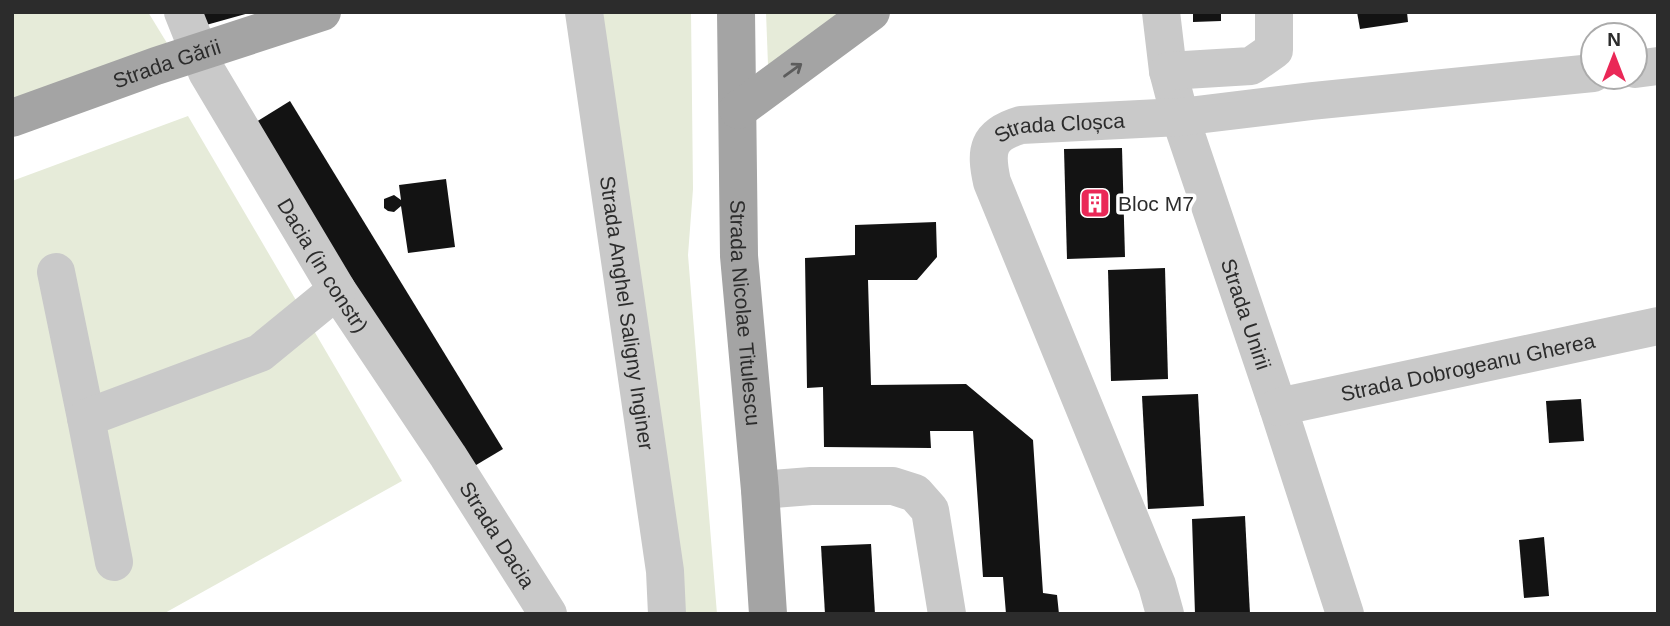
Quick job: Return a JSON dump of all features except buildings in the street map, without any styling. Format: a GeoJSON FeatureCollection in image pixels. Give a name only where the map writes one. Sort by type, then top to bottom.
{"type":"FeatureCollection","features":[{"type":"Feature","properties":{"kind":"main road","name":"Strada Gării"},"geometry":{"type":"LineString","coordinates":[[12,118],[156,66],[322,12]]}},
{"type":"Feature","properties":{"kind":"main road","name":"Strada Nicolae Titulescu"},"geometry":{"type":"LineString","coordinates":[[736,12],[739,256],[768,614]]}},
{"type":"Feature","properties":{"kind":"main road"},"geometry":{"type":"LineString","coordinates":[[738,110],[871,12]]}},
{"type":"Feature","properties":{"kind":"street","name":"Dacia (in constr)"},"geometry":{"type":"LineString","coordinates":[[183,12],[206,72],[337,290],[448,456]]}},
{"type":"Feature","properties":{"kind":"street","name":"Strada Anghel Saligny Inginer"},"geometry":{"type":"LineString","coordinates":[[584,12],[666,571],[667,614]]}},
{"type":"Feature","properties":{"kind":"street","name":"Strada Unirii"},"geometry":{"type":"LineString","coordinates":[[1161,12],[1168,71],[1180,117],[1345,614]]}},
{"type":"Feature","properties":{"kind":"street"},"geometry":{"type":"LineString","coordinates":[[1168,71],[1251,66],[1274,50],[1273,12]]}},
{"type":"Feature","properties":{"kind":"street","name":"Strada Cloșca"},"geometry":{"type":"LineString","coordinates":[[1165,614],[1157,585],[992,182],[988,162],[990,143],[1004,130],[1021,125],[1180,117],[1579,74]]}},
{"type":"Feature","properties":{"kind":"street"},"geometry":{"type":"LineString","coordinates":[[56,272],[114,562]]}},
{"type":"Feature","properties":{"kind":"street"},"geometry":{"type":"LineString","coordinates":[[86,418],[260,353],[337,290]]}},
{"type":"Feature","properties":{"kind":"street","name":"Strada Dobrogeanu Gherea"},"geometry":{"type":"LineString","coordinates":[[1278,407],[1658,326]]}},
{"type":"Feature","properties":{"kind":"street","name":"Strada Dacia"},"geometry":{"type":"LineString","coordinates":[[448,456],[548,614]]}},
{"type":"Feature","properties":{"kind":"street"},"geometry":{"type":"LineString","coordinates":[[760,490],[811,486],[893,486],[915,493],[930,510],[947,614]]}},
{"type":"Feature","properties":{"kind":"green space"},"geometry":{"type":"Polygon","coordinates":[[[12,12],[148,12],[170,48],[12,103],[12,12]]]}},
{"type":"Feature","properties":{"kind":"green space"},"geometry":{"type":"Polygon","coordinates":[[[585,12],[691,12],[693,189],[688,255],[717,614],[656,614],[585,12]]]}},
{"type":"Feature","properties":{"kind":"green space"},"geometry":{"type":"Polygon","coordinates":[[[766,12],[842,12],[768,65],[766,12]]]}},
{"type":"Feature","properties":{"kind":"green space"},"geometry":{"type":"Polygon","coordinates":[[[188,116],[402,481],[163,614],[12,614],[12,181],[188,116]]]}},
{"type":"Feature","properties":{"kind":"place","name":"Bloc M7"},"geometry":{"type":"Point","coordinates":[1095,203]}}]}
